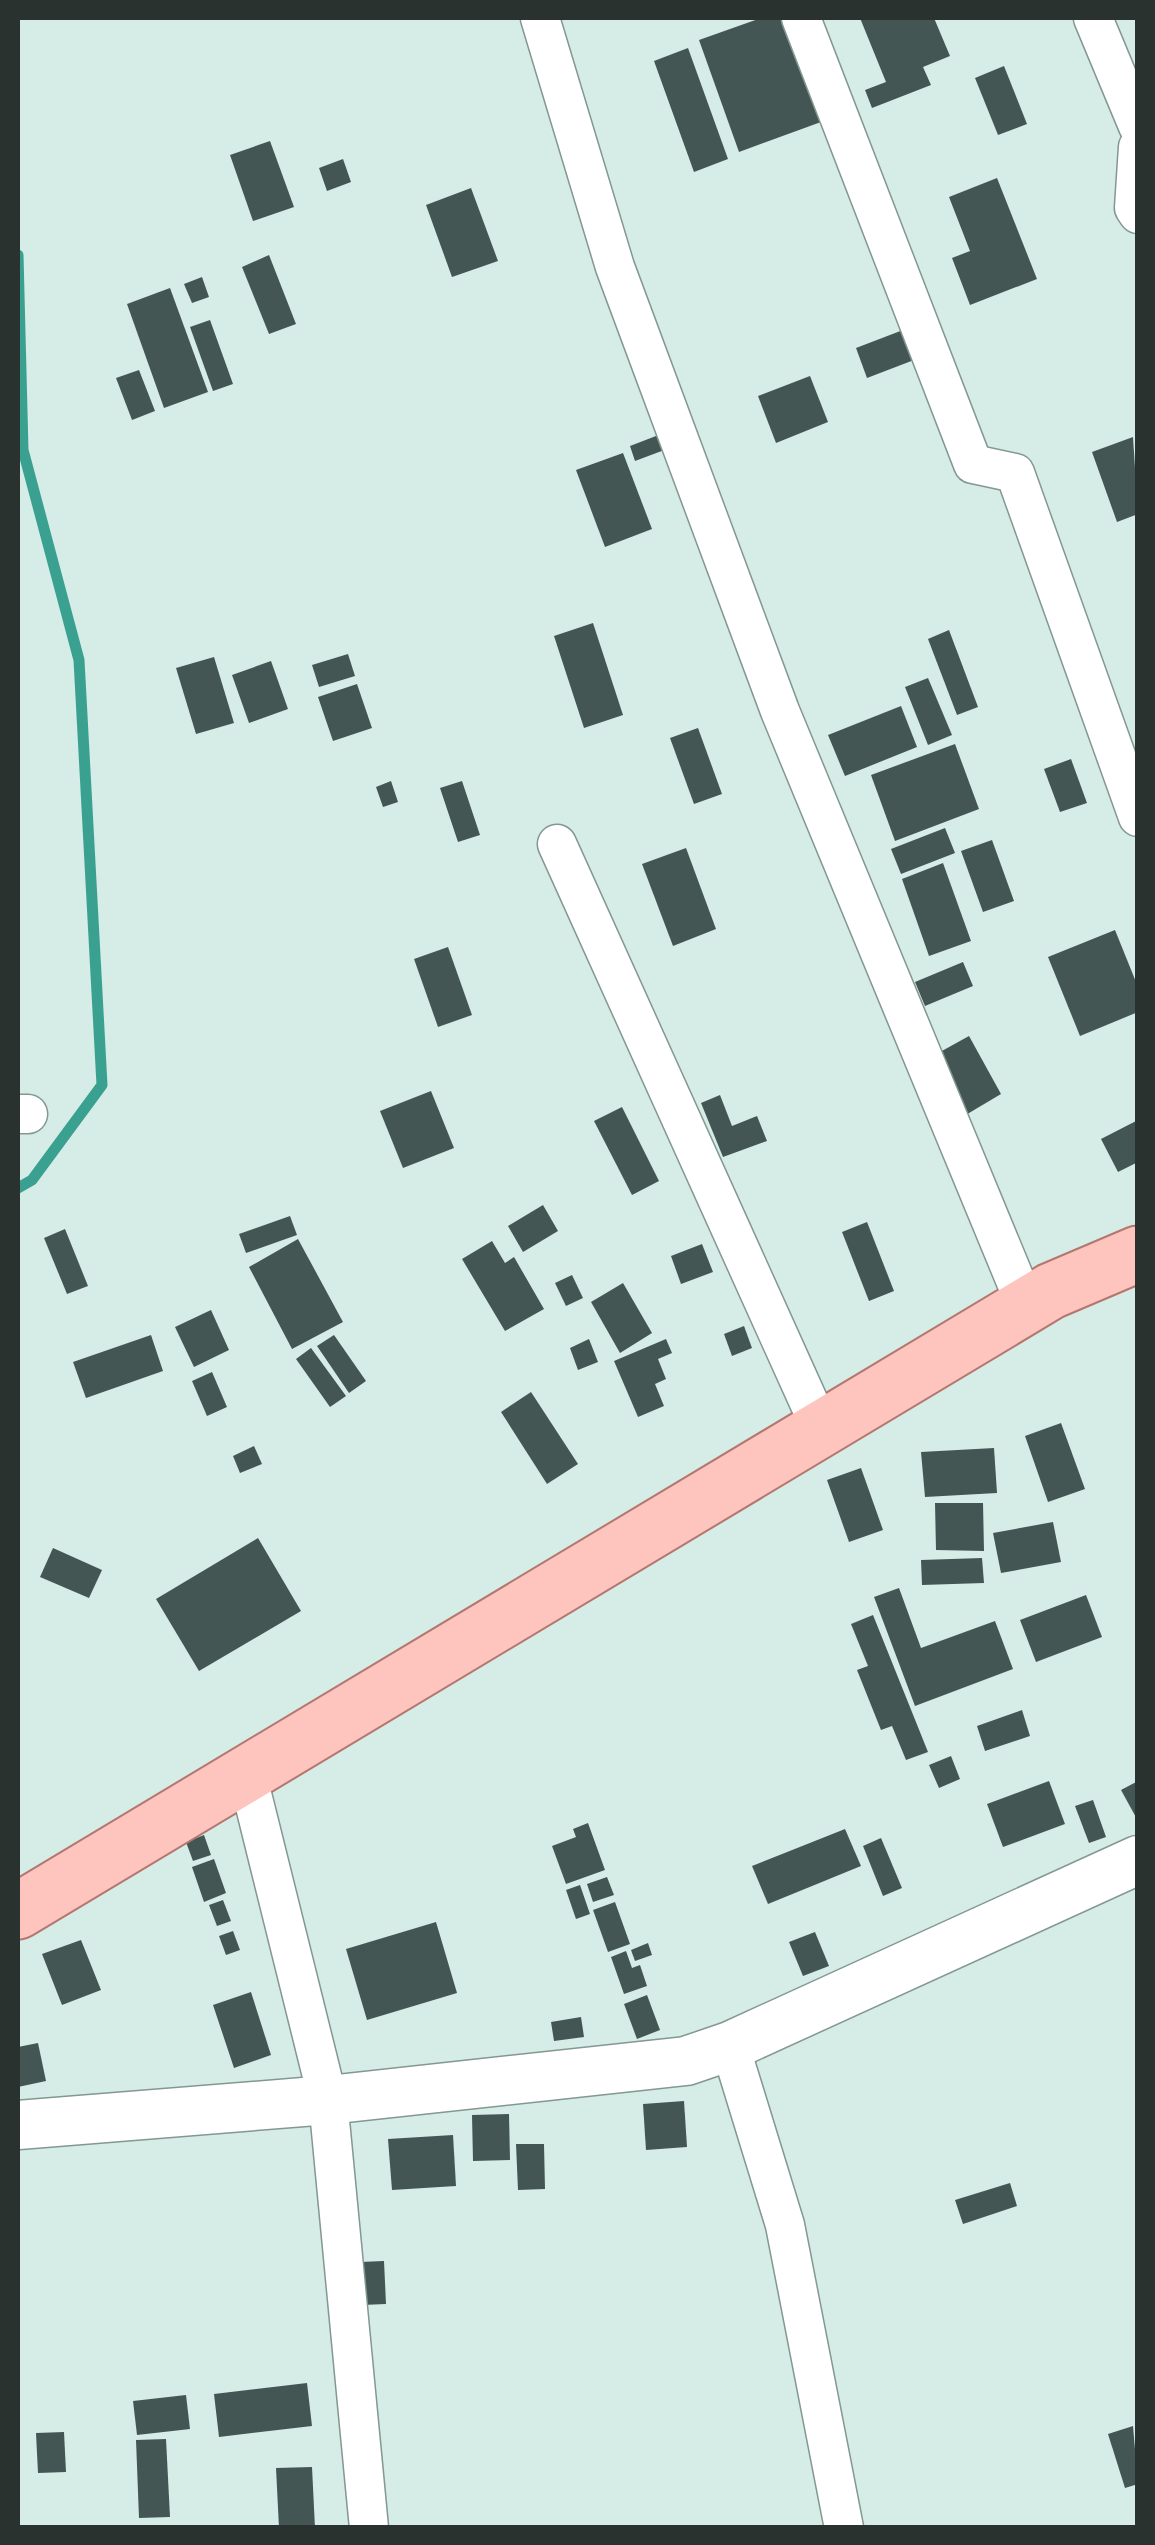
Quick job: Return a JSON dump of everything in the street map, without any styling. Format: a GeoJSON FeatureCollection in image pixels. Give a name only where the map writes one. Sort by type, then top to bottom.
{"type":"FeatureCollection","features":[{"type":"Feature","properties":{"kind":"main road"},"geometry":{"type":"LineString","coordinates":[[18,1911],[1026,1306],[1138,1254]]}},
{"type":"Feature","properties":{"kind":"street"},"geometry":{"type":"LineString","coordinates":[[540,18],[615,268],[773,692],[1026,1306]]}},
{"type":"Feature","properties":{"kind":"street"},"geometry":{"type":"LineString","coordinates":[[800,18],[972,464],[1015,473],[1138,818]]}},
{"type":"Feature","properties":{"kind":"street"},"geometry":{"type":"LineString","coordinates":[[1093,18],[1138,126]]}},
{"type":"Feature","properties":{"kind":"street"},"geometry":{"type":"LineString","coordinates":[[1138,146],[1134,208],[1138,214]]}},
{"type":"Feature","properties":{"kind":"street"},"geometry":{"type":"LineString","coordinates":[[557,844],[822,1429]]}},
{"type":"Feature","properties":{"kind":"street"},"geometry":{"type":"LineString","coordinates":[[247,1774],[328,2100],[369,2528]]}},
{"type":"Feature","properties":{"kind":"street"},"geometry":{"type":"LineString","coordinates":[[18,2125],[328,2100],[686,2060],[730,2046],[1138,1860]]}},
{"type":"Feature","properties":{"kind":"street"},"geometry":{"type":"LineString","coordinates":[[730,2046],[785,2225],[844,2528]]}},
{"type":"Feature","properties":{"kind":"building"},"geometry":{"type":"Polygon","coordinates":[[[761,18],[783,18],[821,122],[739,152],[699,40],[761,18]]]}},
{"type":"Feature","properties":{"kind":"building"},"geometry":{"type":"Polygon","coordinates":[[[860,18],[934,18],[950,56],[923,67],[931,85],[872,108],[865,90],[886,82],[860,18]]]}},
{"type":"Feature","properties":{"kind":"building"},"geometry":{"type":"Polygon","coordinates":[[[688,48],[728,159],[694,172],[654,61],[688,48]]]}},
{"type":"Feature","properties":{"kind":"building"},"geometry":{"type":"Polygon","coordinates":[[[1004,66],[1027,124],[998,135],[975,78],[1004,66]]]}},
{"type":"Feature","properties":{"kind":"building"},"geometry":{"type":"Polygon","coordinates":[[[270,141],[294,207],[253,221],[230,155],[270,141]]]}},
{"type":"Feature","properties":{"kind":"building"},"geometry":{"type":"Polygon","coordinates":[[[343,159],[351,182],[327,191],[319,168],[343,159]]]}},
{"type":"Feature","properties":{"kind":"building"},"geometry":{"type":"Polygon","coordinates":[[[997,178],[1037,279],[970,305],[952,258],[970,251],[949,197],[997,178]]]}},
{"type":"Feature","properties":{"kind":"building"},"geometry":{"type":"Polygon","coordinates":[[[471,188],[498,261],[452,277],[426,205],[471,188]]]}},
{"type":"Feature","properties":{"kind":"building"},"geometry":{"type":"Polygon","coordinates":[[[269,255],[296,324],[269,334],[242,267],[269,255]]]}},
{"type":"Feature","properties":{"kind":"building"},"geometry":{"type":"Polygon","coordinates":[[[202,277],[209,297],[192,303],[184,284],[202,277]]]}},
{"type":"Feature","properties":{"kind":"building"},"geometry":{"type":"Polygon","coordinates":[[[170,288],[208,392],[164,408],[127,304],[170,288]]]}},
{"type":"Feature","properties":{"kind":"building"},"geometry":{"type":"Polygon","coordinates":[[[210,320],[233,384],[213,391],[190,327],[210,320]]]}},
{"type":"Feature","properties":{"kind":"building"},"geometry":{"type":"Polygon","coordinates":[[[903,330],[914,360],[867,378],[856,348],[903,330]]]}},
{"type":"Feature","properties":{"kind":"building"},"geometry":{"type":"Polygon","coordinates":[[[139,370],[155,411],[132,420],[116,378],[139,370]]]}},
{"type":"Feature","properties":{"kind":"building"},"geometry":{"type":"Polygon","coordinates":[[[810,376],[828,422],[776,443],[758,396],[810,376]]]}},
{"type":"Feature","properties":{"kind":"building"},"geometry":{"type":"Polygon","coordinates":[[[669,431],[675,446],[635,461],[630,446],[669,431]]]}},
{"type":"Feature","properties":{"kind":"building"},"geometry":{"type":"Polygon","coordinates":[[[1133,437],[1138,514],[1117,522],[1092,452],[1133,437]]]}},
{"type":"Feature","properties":{"kind":"building"},"geometry":{"type":"Polygon","coordinates":[[[623,453],[652,529],[605,547],[576,470],[623,453]]]}},
{"type":"Feature","properties":{"kind":"building"},"geometry":{"type":"Polygon","coordinates":[[[593,623],[623,715],[584,728],[554,636],[593,623]]]}},
{"type":"Feature","properties":{"kind":"building"},"geometry":{"type":"Polygon","coordinates":[[[949,630],[978,707],[957,715],[928,639],[949,630]]]}},
{"type":"Feature","properties":{"kind":"building"},"geometry":{"type":"Polygon","coordinates":[[[348,654],[355,676],[319,687],[312,665],[348,654]]]}},
{"type":"Feature","properties":{"kind":"building"},"geometry":{"type":"Polygon","coordinates":[[[214,657],[234,723],[196,734],[176,668],[214,657]]]}},
{"type":"Feature","properties":{"kind":"building"},"geometry":{"type":"Polygon","coordinates":[[[271,661],[288,709],[249,723],[232,675],[271,661]]]}},
{"type":"Feature","properties":{"kind":"building"},"geometry":{"type":"Polygon","coordinates":[[[928,678],[952,735],[928,745],[905,687],[928,678]]]}},
{"type":"Feature","properties":{"kind":"building"},"geometry":{"type":"Polygon","coordinates":[[[357,684],[372,728],[333,741],[318,697],[357,684]]]}},
{"type":"Feature","properties":{"kind":"building"},"geometry":{"type":"Polygon","coordinates":[[[901,706],[917,747],[845,776],[828,735],[901,706]]]}},
{"type":"Feature","properties":{"kind":"building"},"geometry":{"type":"Polygon","coordinates":[[[698,728],[722,794],[694,804],[670,738],[698,728]]]}},
{"type":"Feature","properties":{"kind":"building"},"geometry":{"type":"Polygon","coordinates":[[[955,744],[979,809],[895,841],[871,775],[955,744]]]}},
{"type":"Feature","properties":{"kind":"building"},"geometry":{"type":"Polygon","coordinates":[[[1071,759],[1087,803],[1060,812],[1044,769],[1071,759]]]}},
{"type":"Feature","properties":{"kind":"building"},"geometry":{"type":"Polygon","coordinates":[[[391,781],[398,802],[383,807],[376,787],[391,781]]]}},
{"type":"Feature","properties":{"kind":"building"},"geometry":{"type":"Polygon","coordinates":[[[462,781],[480,835],[458,842],[440,788],[462,781]]]}},
{"type":"Feature","properties":{"kind":"building"},"geometry":{"type":"Polygon","coordinates":[[[945,828],[955,853],[901,874],[891,849],[945,828]]]}},
{"type":"Feature","properties":{"kind":"building"},"geometry":{"type":"Polygon","coordinates":[[[992,840],[1014,901],[983,912],[961,851],[992,840]]]}},
{"type":"Feature","properties":{"kind":"building"},"geometry":{"type":"Polygon","coordinates":[[[686,848],[716,929],[673,946],[642,864],[686,848]]]}},
{"type":"Feature","properties":{"kind":"building"},"geometry":{"type":"Polygon","coordinates":[[[943,863],[971,941],[929,956],[902,879],[943,863]]]}},
{"type":"Feature","properties":{"kind":"building"},"geometry":{"type":"Polygon","coordinates":[[[1115,930],[1138,987],[1138,1012],[1080,1036],[1048,957],[1115,930]]]}},
{"type":"Feature","properties":{"kind":"building"},"geometry":{"type":"Polygon","coordinates":[[[448,947],[472,1015],[438,1027],[414,959],[448,947]]]}},
{"type":"Feature","properties":{"kind":"building"},"geometry":{"type":"Polygon","coordinates":[[[963,962],[973,986],[925,1006],[915,982],[963,962]]]}},
{"type":"Feature","properties":{"kind":"building"},"geometry":{"type":"Polygon","coordinates":[[[969,1036],[1001,1094],[964,1116],[931,1057],[969,1036]]]}},
{"type":"Feature","properties":{"kind":"building"},"geometry":{"type":"Polygon","coordinates":[[[431,1091],[454,1148],[403,1168],[380,1111],[431,1091]]]}},
{"type":"Feature","properties":{"kind":"building"},"geometry":{"type":"Polygon","coordinates":[[[720,1095],[732,1126],[757,1116],[767,1141],[723,1157],[701,1103],[720,1095]]]}},
{"type":"Feature","properties":{"kind":"building"},"geometry":{"type":"Polygon","coordinates":[[[622,1107],[659,1181],[632,1195],[594,1121],[622,1107]]]}},
{"type":"Feature","properties":{"kind":"building"},"geometry":{"type":"Polygon","coordinates":[[[1138,1120],[1138,1162],[1118,1172],[1101,1139],[1138,1120]]]}},
{"type":"Feature","properties":{"kind":"building"},"geometry":{"type":"Polygon","coordinates":[[[543,1205],[558,1231],[523,1252],[508,1226],[543,1205]]]}},
{"type":"Feature","properties":{"kind":"building"},"geometry":{"type":"Polygon","coordinates":[[[290,1216],[297,1235],[246,1253],[239,1234],[290,1216]]]}},
{"type":"Feature","properties":{"kind":"building"},"geometry":{"type":"Polygon","coordinates":[[[867,1222],[894,1291],[869,1301],[842,1232],[867,1222]]]}},
{"type":"Feature","properties":{"kind":"building"},"geometry":{"type":"Polygon","coordinates":[[[65,1229],[88,1286],[67,1294],[44,1238],[65,1229]]]}},
{"type":"Feature","properties":{"kind":"building"},"geometry":{"type":"Polygon","coordinates":[[[298,1239],[343,1322],[292,1349],[249,1267],[298,1239]]]}},
{"type":"Feature","properties":{"kind":"building"},"geometry":{"type":"Polygon","coordinates":[[[492,1241],[505,1263],[514,1257],[544,1309],[505,1331],[462,1259],[492,1241]]]}},
{"type":"Feature","properties":{"kind":"building"},"geometry":{"type":"Polygon","coordinates":[[[702,1244],[713,1272],[681,1284],[671,1256],[702,1244]]]}},
{"type":"Feature","properties":{"kind":"building"},"geometry":{"type":"Polygon","coordinates":[[[572,1275],[583,1298],[566,1306],[555,1283],[572,1275]]]}},
{"type":"Feature","properties":{"kind":"building"},"geometry":{"type":"Polygon","coordinates":[[[623,1283],[652,1333],[620,1353],[591,1302],[623,1283]]]}},
{"type":"Feature","properties":{"kind":"building"},"geometry":{"type":"Polygon","coordinates":[[[211,1310],[229,1350],[194,1367],[175,1327],[211,1310]]]}},
{"type":"Feature","properties":{"kind":"building"},"geometry":{"type":"Polygon","coordinates":[[[744,1326],[752,1348],[732,1356],[724,1334],[744,1326]]]}},
{"type":"Feature","properties":{"kind":"building"},"geometry":{"type":"Polygon","coordinates":[[[151,1335],[163,1371],[86,1398],[73,1362],[151,1335]]]}},
{"type":"Feature","properties":{"kind":"building"},"geometry":{"type":"Polygon","coordinates":[[[334,1335],[366,1381],[349,1393],[317,1346],[334,1335]]]}},
{"type":"Feature","properties":{"kind":"building"},"geometry":{"type":"Polygon","coordinates":[[[589,1339],[598,1362],[578,1370],[570,1348],[589,1339]]]}},
{"type":"Feature","properties":{"kind":"building"},"geometry":{"type":"Polygon","coordinates":[[[666,1339],[672,1353],[658,1359],[666,1379],[655,1384],[664,1406],[638,1417],[614,1361],[666,1339]]]}},
{"type":"Feature","properties":{"kind":"building"},"geometry":{"type":"Polygon","coordinates":[[[311,1348],[346,1396],[330,1407],[296,1359],[311,1348]]]}},
{"type":"Feature","properties":{"kind":"building"},"geometry":{"type":"Polygon","coordinates":[[[212,1372],[227,1407],[207,1416],[192,1381],[212,1372]]]}},
{"type":"Feature","properties":{"kind":"building"},"geometry":{"type":"Polygon","coordinates":[[[531,1392],[578,1464],[547,1484],[501,1412],[531,1392]]]}},
{"type":"Feature","properties":{"kind":"building"},"geometry":{"type":"Polygon","coordinates":[[[1061,1423],[1085,1489],[1048,1502],[1025,1436],[1061,1423]]]}},
{"type":"Feature","properties":{"kind":"building"},"geometry":{"type":"Polygon","coordinates":[[[254,1446],[262,1464],[240,1473],[233,1456],[254,1446]]]}},
{"type":"Feature","properties":{"kind":"building"},"geometry":{"type":"Polygon","coordinates":[[[994,1448],[997,1493],[925,1497],[921,1452],[994,1448]]]}},
{"type":"Feature","properties":{"kind":"building"},"geometry":{"type":"Polygon","coordinates":[[[861,1468],[883,1530],[849,1542],[827,1480],[861,1468]]]}},
{"type":"Feature","properties":{"kind":"building"},"geometry":{"type":"Polygon","coordinates":[[[935,1503],[983,1503],[984,1551],[936,1550],[935,1503]]]}},
{"type":"Feature","properties":{"kind":"building"},"geometry":{"type":"Polygon","coordinates":[[[1053,1522],[1061,1562],[1001,1573],[993,1533],[1053,1522]]]}},
{"type":"Feature","properties":{"kind":"building"},"geometry":{"type":"Polygon","coordinates":[[[258,1538],[301,1611],[199,1671],[156,1599],[258,1538]]]}},
{"type":"Feature","properties":{"kind":"building"},"geometry":{"type":"Polygon","coordinates":[[[53,1548],[102,1570],[89,1598],[40,1577],[53,1548]]]}},
{"type":"Feature","properties":{"kind":"building"},"geometry":{"type":"Polygon","coordinates":[[[982,1558],[984,1583],[922,1585],[921,1560],[982,1558]]]}},
{"type":"Feature","properties":{"kind":"building"},"geometry":{"type":"Polygon","coordinates":[[[899,1588],[921,1648],[995,1621],[1013,1669],[915,1706],[874,1597],[899,1588]]]}},
{"type":"Feature","properties":{"kind":"building"},"geometry":{"type":"Polygon","coordinates":[[[1086,1595],[1102,1637],[1036,1662],[1020,1620],[1086,1595]]]}},
{"type":"Feature","properties":{"kind":"building"},"geometry":{"type":"Polygon","coordinates":[[[873,1615],[928,1752],[906,1760],[892,1726],[881,1730],[857,1670],[868,1666],[851,1624],[873,1615]]]}},
{"type":"Feature","properties":{"kind":"building"},"geometry":{"type":"Polygon","coordinates":[[[1022,1710],[1030,1736],[985,1751],[977,1726],[1022,1710]]]}},
{"type":"Feature","properties":{"kind":"building"},"geometry":{"type":"Polygon","coordinates":[[[951,1756],[960,1779],[939,1788],[929,1765],[951,1756]]]}},
{"type":"Feature","properties":{"kind":"building"},"geometry":{"type":"Polygon","coordinates":[[[1049,1781],[1065,1824],[1003,1847],[987,1804],[1049,1781]]]}},
{"type":"Feature","properties":{"kind":"building"},"geometry":{"type":"Polygon","coordinates":[[[1138,1781],[1138,1821],[1121,1790],[1138,1781]]]}},
{"type":"Feature","properties":{"kind":"building"},"geometry":{"type":"Polygon","coordinates":[[[1093,1800],[1106,1837],[1089,1843],[1075,1806],[1093,1800]]]}},
{"type":"Feature","properties":{"kind":"building"},"geometry":{"type":"Polygon","coordinates":[[[588,1823],[605,1870],[566,1884],[552,1846],[576,1837],[573,1829],[588,1823]]]}},
{"type":"Feature","properties":{"kind":"building"},"geometry":{"type":"Polygon","coordinates":[[[845,1829],[861,1866],[768,1904],[752,1866],[845,1829]]]}},
{"type":"Feature","properties":{"kind":"building"},"geometry":{"type":"Polygon","coordinates":[[[204,1835],[211,1855],[193,1861],[186,1842],[204,1835]]]}},
{"type":"Feature","properties":{"kind":"building"},"geometry":{"type":"Polygon","coordinates":[[[881,1838],[902,1888],[883,1896],[863,1846],[881,1838]]]}},
{"type":"Feature","properties":{"kind":"building"},"geometry":{"type":"Polygon","coordinates":[[[214,1859],[226,1893],[204,1902],[192,1867],[214,1859]]]}},
{"type":"Feature","properties":{"kind":"building"},"geometry":{"type":"Polygon","coordinates":[[[607,1877],[614,1895],[593,1902],[587,1884],[607,1877]]]}},
{"type":"Feature","properties":{"kind":"building"},"geometry":{"type":"Polygon","coordinates":[[[580,1885],[590,1914],[576,1919],[566,1890],[580,1885]]]}},
{"type":"Feature","properties":{"kind":"building"},"geometry":{"type":"Polygon","coordinates":[[[223,1900],[231,1921],[217,1926],[209,1905],[223,1900]]]}},
{"type":"Feature","properties":{"kind":"building"},"geometry":{"type":"Polygon","coordinates":[[[615,1902],[630,1944],[608,1952],[593,1910],[615,1902]]]}},
{"type":"Feature","properties":{"kind":"building"},"geometry":{"type":"Polygon","coordinates":[[[436,1922],[457,1993],[367,2020],[346,1949],[436,1922]]]}},
{"type":"Feature","properties":{"kind":"building"},"geometry":{"type":"Polygon","coordinates":[[[233,1931],[240,1950],[226,1955],[219,1936],[233,1931]]]}},
{"type":"Feature","properties":{"kind":"building"},"geometry":{"type":"Polygon","coordinates":[[[815,1932],[829,1966],[803,1976],[789,1942],[815,1932]]]}},
{"type":"Feature","properties":{"kind":"building"},"geometry":{"type":"Polygon","coordinates":[[[81,1940],[101,1990],[62,2005],[42,1954],[81,1940]]]}},
{"type":"Feature","properties":{"kind":"building"},"geometry":{"type":"Polygon","coordinates":[[[648,1943],[652,1955],[635,1961],[631,1950],[648,1943]]]}},
{"type":"Feature","properties":{"kind":"building"},"geometry":{"type":"Polygon","coordinates":[[[626,1951],[632,1968],[640,1965],[647,1986],[624,1994],[611,1957],[626,1951]]]}},
{"type":"Feature","properties":{"kind":"building"},"geometry":{"type":"Polygon","coordinates":[[[251,1992],[271,2055],[234,2068],[213,2005],[251,1992]]]}},
{"type":"Feature","properties":{"kind":"building"},"geometry":{"type":"Polygon","coordinates":[[[647,1995],[660,2030],[637,2039],[624,2004],[647,1995]]]}},
{"type":"Feature","properties":{"kind":"building"},"geometry":{"type":"Polygon","coordinates":[[[581,2017],[584,2037],[554,2041],[551,2022],[581,2017]]]}},
{"type":"Feature","properties":{"kind":"building"},"geometry":{"type":"Polygon","coordinates":[[[38,2043],[46,2081],[18,2087],[18,2047],[38,2043]]]}},
{"type":"Feature","properties":{"kind":"building"},"geometry":{"type":"Polygon","coordinates":[[[684,2101],[687,2147],[646,2150],[643,2104],[684,2101]]]}},
{"type":"Feature","properties":{"kind":"building"},"geometry":{"type":"Polygon","coordinates":[[[509,2114],[510,2160],[473,2161],[472,2115],[509,2114]]]}},
{"type":"Feature","properties":{"kind":"building"},"geometry":{"type":"Polygon","coordinates":[[[453,2135],[456,2186],[392,2190],[388,2139],[453,2135]]]}},
{"type":"Feature","properties":{"kind":"building"},"geometry":{"type":"Polygon","coordinates":[[[516,2144],[544,2144],[545,2189],[518,2190],[516,2144]]]}},
{"type":"Feature","properties":{"kind":"building"},"geometry":{"type":"Polygon","coordinates":[[[1010,2183],[1017,2206],[963,2224],[955,2200],[1010,2183]]]}},
{"type":"Feature","properties":{"kind":"building"},"geometry":{"type":"Polygon","coordinates":[[[384,2261],[386,2304],[362,2305],[360,2262],[384,2261]]]}},
{"type":"Feature","properties":{"kind":"building"},"geometry":{"type":"Polygon","coordinates":[[[307,2383],[312,2426],[219,2437],[214,2394],[307,2383]]]}},
{"type":"Feature","properties":{"kind":"building"},"geometry":{"type":"Polygon","coordinates":[[[186,2395],[190,2429],[137,2435],[133,2401],[186,2395]]]}},
{"type":"Feature","properties":{"kind":"building"},"geometry":{"type":"Polygon","coordinates":[[[1133,2426],[1138,2484],[1125,2488],[1108,2434],[1133,2426]]]}},
{"type":"Feature","properties":{"kind":"building"},"geometry":{"type":"Polygon","coordinates":[[[64,2432],[66,2472],[38,2473],[36,2433],[64,2432]]]}},
{"type":"Feature","properties":{"kind":"building"},"geometry":{"type":"Polygon","coordinates":[[[166,2439],[170,2517],[139,2518],[136,2440],[166,2439]]]}},
{"type":"Feature","properties":{"kind":"building"},"geometry":{"type":"Polygon","coordinates":[[[312,2467],[315,2528],[279,2528],[276,2468],[312,2467]]]}},
{"type":"Feature","properties":{"kind":"waterway"},"geometry":{"type":"LineString","coordinates":[[18,255],[23,450],[79,660],[102,1085],[32,1180],[18,1188]]}}]}
